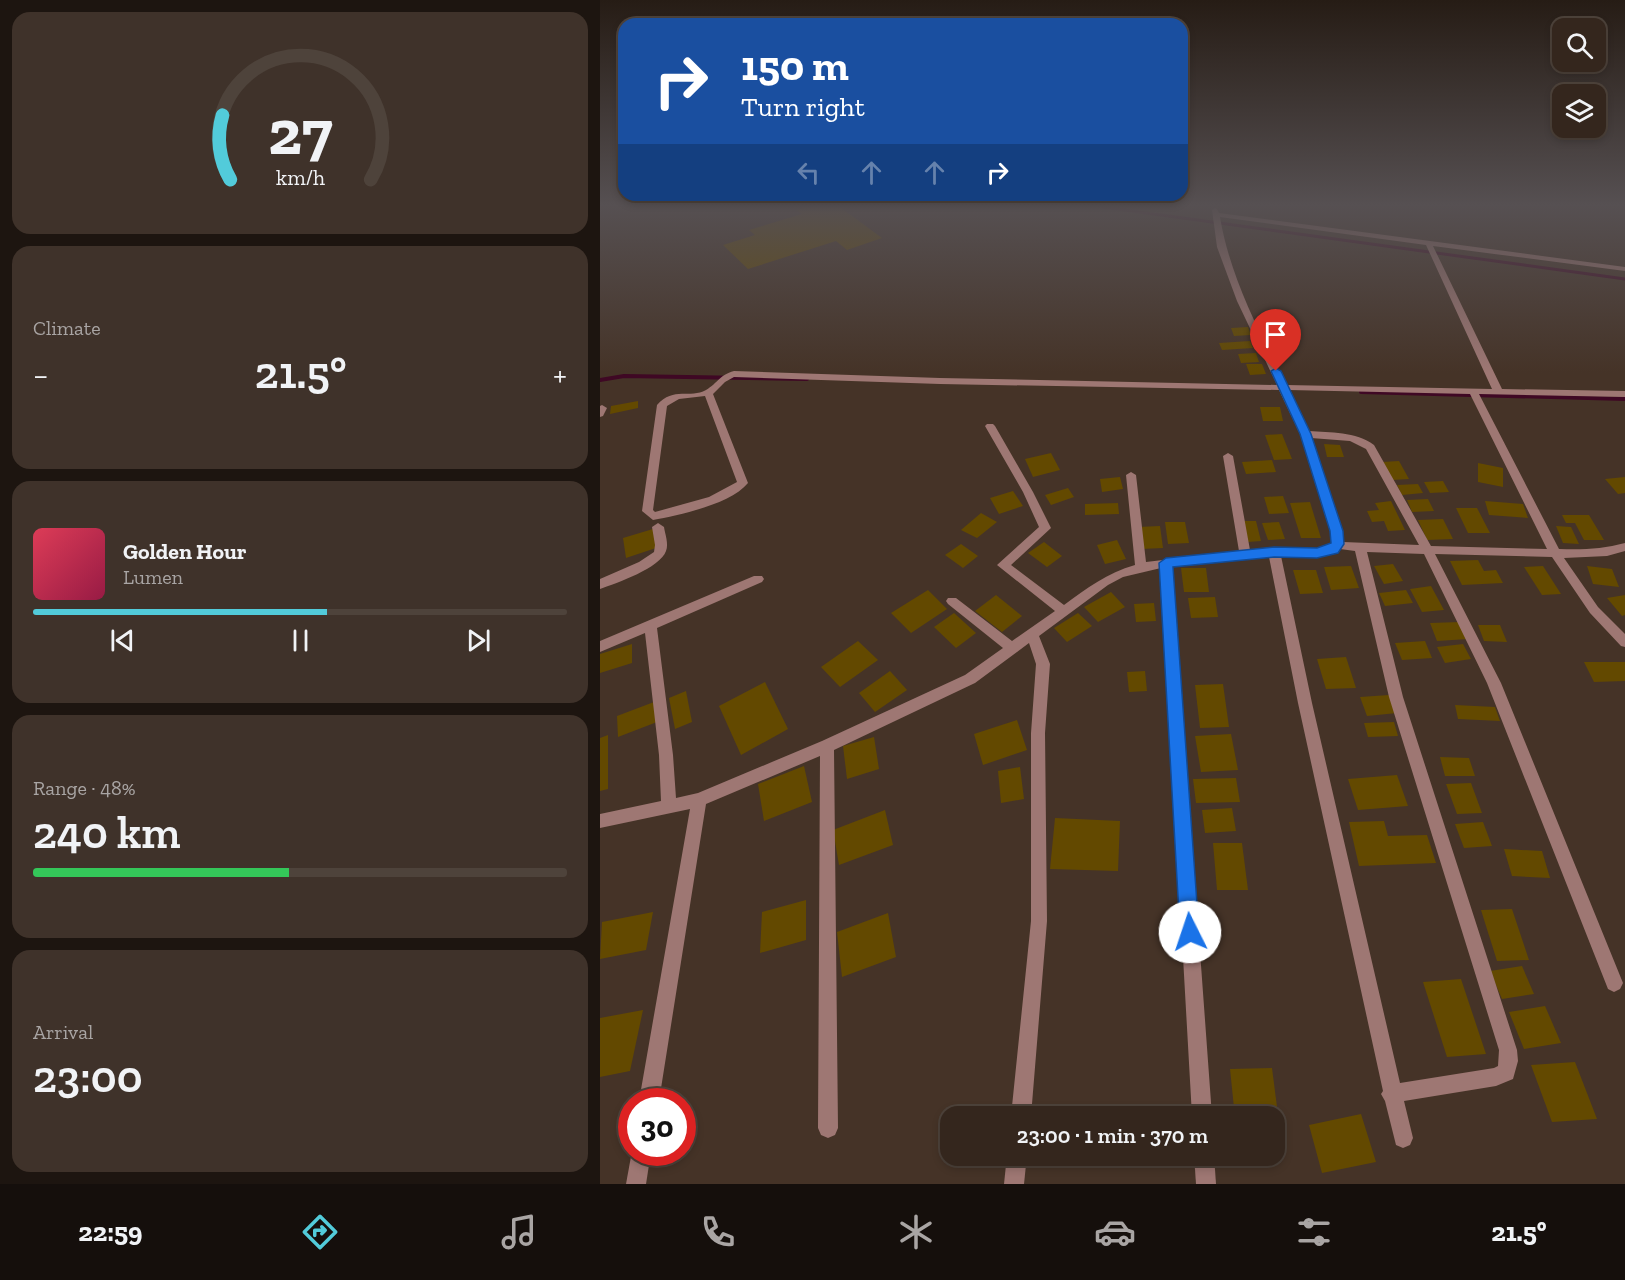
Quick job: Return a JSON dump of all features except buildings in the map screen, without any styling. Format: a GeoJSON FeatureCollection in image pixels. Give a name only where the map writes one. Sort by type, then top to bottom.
{"type":"FeatureCollection","features":[{"type":"Feature","properties":{"kind":"street"},"geometry":{"type":"LineString","coordinates":[[1227,262],[1241,301],[1285,388],[1305,434],[1336,531],[1338,544]]}},
{"type":"Feature","properties":{"kind":"street"},"geometry":{"type":"LineString","coordinates":[[1436,262],[1498,392]]}},
{"type":"Feature","properties":{"kind":"street"},"geometry":{"type":"LineString","coordinates":[[1568,262],[1625,269]]}},
{"type":"Feature","properties":{"kind":"street"},"geometry":{"type":"LineString","coordinates":[[710,391],[743,483],[728,492],[670,514],[653,516],[647,511],[662,405],[675,395],[710,391],[728,375],[1625,394]]}},
{"type":"Feature","properties":{"kind":"street"},"geometry":{"type":"LineString","coordinates":[[1474,392],[1555,553],[1594,610],[1625,642]]}},
{"type":"Feature","properties":{"kind":"street"},"geometry":{"type":"LineString","coordinates":[[990,426],[1045,528],[1003,565],[1063,611]]}},
{"type":"Feature","properties":{"kind":"street"},"geometry":{"type":"LineString","coordinates":[[1305,434],[1356,439],[1367,443],[1427,549],[1494,683],[1614,983]]}},
{"type":"Feature","properties":{"kind":"street"},"geometry":{"type":"LineString","coordinates":[[1228,456],[1245,555]]}},
{"type":"Feature","properties":{"kind":"street"},"geometry":{"type":"LineString","coordinates":[[1131,475],[1141,567]]}},
{"type":"Feature","properties":{"kind":"street"},"geometry":{"type":"LineString","coordinates":[[600,584],[652,561],[661,550],[658,526]]}},
{"type":"Feature","properties":{"kind":"street"},"geometry":{"type":"LineString","coordinates":[[1338,544],[1360,548],[1587,554],[1625,547]]}},
{"type":"Feature","properties":{"kind":"street"},"geometry":{"type":"LineString","coordinates":[[600,821],[699,800],[827,746],[970,679],[1104,582],[1141,567],[1274,552],[1325,552],[1338,544]]}},
{"type":"Feature","properties":{"kind":"street"},"geometry":{"type":"LineString","coordinates":[[1360,548],[1396,698],[1508,1050],[1509,1061],[1506,1072],[1496,1077],[1391,1094]]}},
{"type":"Feature","properties":{"kind":"street"},"geometry":{"type":"LineString","coordinates":[[1274,552],[1391,1094],[1403,1138]]}},
{"type":"Feature","properties":{"kind":"street"},"geometry":{"type":"LineString","coordinates":[[1166,563],[1201,1106]]}},
{"type":"Feature","properties":{"kind":"street"},"geometry":{"type":"LineString","coordinates":[[600,647],[758,579]]}},
{"type":"Feature","properties":{"kind":"street"},"geometry":{"type":"LineString","coordinates":[[952,601],[1013,649]]}},
{"type":"Feature","properties":{"kind":"street"},"geometry":{"type":"LineString","coordinates":[[650,626],[666,755],[669,806]]}},
{"type":"Feature","properties":{"kind":"street"},"geometry":{"type":"LineString","coordinates":[[1022,1106],[1039,921],[1038,733],[1043,663],[1032,635]]}},
{"type":"Feature","properties":{"kind":"street"},"geometry":{"type":"LineString","coordinates":[[827,746],[828,1128]]}},
{"type":"Feature","properties":{"kind":"street"},"geometry":{"type":"LineString","coordinates":[[651,1088],[699,800]]}},
{"type":"Feature","properties":{"kind":"street"},"geometry":{"type":"LineString","coordinates":[[636,1184],[639,1166]]}},
{"type":"Feature","properties":{"kind":"street"},"geometry":{"type":"LineString","coordinates":[[1014,1183],[1016,1166]]}},
{"type":"Feature","properties":{"kind":"street"},"geometry":{"type":"LineString","coordinates":[[1205,1166],[1206,1184]]}},
{"type":"Feature","properties":{"kind":"waterway"},"geometry":{"type":"LineString","coordinates":[[1504,262],[1625,279]]}},
{"type":"Feature","properties":{"kind":"waterway"},"geometry":{"type":"LineString","coordinates":[[600,380],[624,376],[807,379]]}},
{"type":"Feature","properties":{"kind":"waterway"},"geometry":{"type":"LineString","coordinates":[[1361,392],[1625,399]]}},
{"type":"Feature","properties":{"kind":"route"},"geometry":{"type":"LineString","coordinates":[[1190,932],[1166,563],[1274,552],[1317,553],[1333,549],[1338,544],[1336,531],[1305,434],[1276,371]]}}]}
